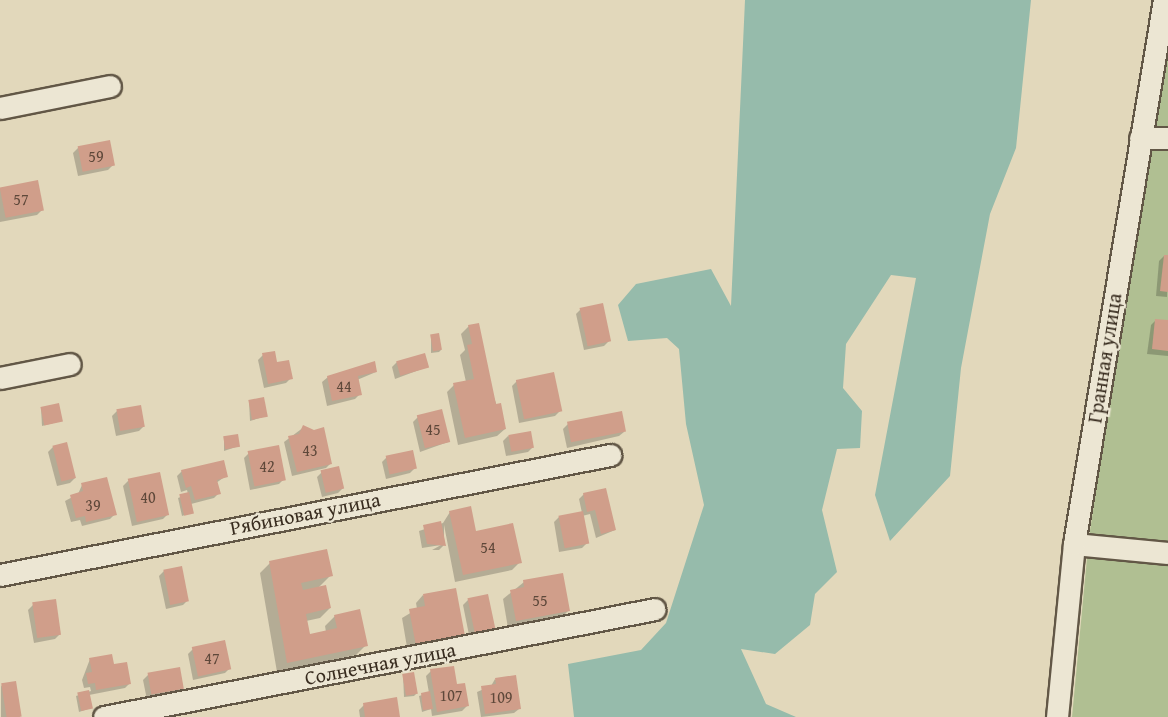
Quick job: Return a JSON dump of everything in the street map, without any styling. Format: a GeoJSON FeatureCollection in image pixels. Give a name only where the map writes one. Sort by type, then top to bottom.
{"type":"FeatureCollection","features":[{"type":"Feature","properties":{"kind":"street","name":"Гранная улица"},"geometry":{"type":"LineString","coordinates":[[1057,717],[1074,544],[1164,0]]}},
{"type":"Feature","properties":{"kind":"street"},"geometry":{"type":"LineString","coordinates":[[0,108],[110,86]]}},
{"type":"Feature","properties":{"kind":"street"},"geometry":{"type":"LineString","coordinates":[[1140,138],[1168,138]]}},
{"type":"Feature","properties":{"kind":"street"},"geometry":{"type":"LineString","coordinates":[[0,378],[70,364]]}},
{"type":"Feature","properties":{"kind":"street","name":"Рябиновая улица"},"geometry":{"type":"LineString","coordinates":[[0,575],[610,455]]}},
{"type":"Feature","properties":{"kind":"street"},"geometry":{"type":"LineString","coordinates":[[1074,544],[1168,553]]}},
{"type":"Feature","properties":{"kind":"street","name":"Солнечная улица"},"geometry":{"type":"LineString","coordinates":[[104,717],[655,609]]}},
{"type":"Feature","properties":{"kind":"shaded area"},"geometry":{"type":"Polygon","coordinates":[[[745,0],[1031,0],[1016,148],[990,214],[961,368],[950,476],[890,541],[875,495],[916,278],[891,275],[846,344],[843,388],[862,411],[860,448],[837,449],[822,510],[837,572],[815,594],[810,625],[775,654],[741,649],[766,704],[796,717],[574,717],[568,664],[641,650],[666,623],[704,505],[686,424],[679,349],[667,338],[628,341],[618,305],[636,284],[711,269],[731,306],[745,0]]]}},
{"type":"Feature","properties":{"kind":"shaded area"},"geometry":{"type":"Polygon","coordinates":[[[1168,19],[1168,717],[1072,717],[1089,537],[1168,19]]]}},
{"type":"Feature","properties":{"kind":"building"},"geometry":{"type":"Polygon","coordinates":[[[110,140],[115,166],[83,172],[78,146],[110,140]]]}},
{"type":"Feature","properties":{"kind":"building"},"geometry":{"type":"Polygon","coordinates":[[[38,180],[44,210],[6,218],[0,187],[38,180]]]}},
{"type":"Feature","properties":{"kind":"building"},"geometry":{"type":"Polygon","coordinates":[[[1164,255],[1168,255],[1168,292],[1160,291],[1164,255]]]}},
{"type":"Feature","properties":{"kind":"building"},"geometry":{"type":"Polygon","coordinates":[[[603,303],[611,341],[588,346],[580,308],[603,303]]]}},
{"type":"Feature","properties":{"kind":"building"},"geometry":{"type":"Polygon","coordinates":[[[1155,319],[1168,320],[1168,351],[1152,349],[1155,319]]]}},
{"type":"Feature","properties":{"kind":"building"},"geometry":{"type":"Polygon","coordinates":[[[479,323],[496,404],[501,403],[506,429],[465,438],[453,383],[474,379],[467,345],[472,344],[468,325],[479,323]]]}},
{"type":"Feature","properties":{"kind":"building"},"geometry":{"type":"Polygon","coordinates":[[[439,333],[442,350],[433,351],[430,335],[439,333]]]}},
{"type":"Feature","properties":{"kind":"building"},"geometry":{"type":"Polygon","coordinates":[[[275,351],[277,362],[289,360],[293,379],[268,384],[262,353],[275,351]]]}},
{"type":"Feature","properties":{"kind":"building"},"geometry":{"type":"Polygon","coordinates":[[[425,353],[429,367],[400,376],[396,361],[425,353]]]}},
{"type":"Feature","properties":{"kind":"building"},"geometry":{"type":"Polygon","coordinates":[[[375,361],[377,372],[358,376],[362,395],[332,401],[327,376],[375,361]]]}},
{"type":"Feature","properties":{"kind":"building"},"geometry":{"type":"Polygon","coordinates":[[[554,372],[562,411],[524,419],[516,380],[554,372]]]}},
{"type":"Feature","properties":{"kind":"building"},"geometry":{"type":"Polygon","coordinates":[[[264,397],[268,417],[252,420],[248,400],[264,397]]]}},
{"type":"Feature","properties":{"kind":"building"},"geometry":{"type":"Polygon","coordinates":[[[59,403],[63,422],[44,426],[40,407],[59,403]]]}},
{"type":"Feature","properties":{"kind":"building"},"geometry":{"type":"Polygon","coordinates":[[[141,405],[145,427],[120,431],[116,409],[141,405]]]}},
{"type":"Feature","properties":{"kind":"building"},"geometry":{"type":"Polygon","coordinates":[[[442,409],[450,442],[425,448],[417,415],[442,409]]]}},
{"type":"Feature","properties":{"kind":"building"},"geometry":{"type":"Polygon","coordinates":[[[622,411],[626,432],[571,442],[567,422],[622,411]]]}},
{"type":"Feature","properties":{"kind":"building"},"geometry":{"type":"Polygon","coordinates":[[[303,425],[314,430],[324,427],[332,464],[297,472],[288,436],[299,434],[303,425]]]}},
{"type":"Feature","properties":{"kind":"building"},"geometry":{"type":"Polygon","coordinates":[[[531,431],[534,448],[511,452],[508,435],[531,431]]]}},
{"type":"Feature","properties":{"kind":"building"},"geometry":{"type":"Polygon","coordinates":[[[238,434],[240,447],[225,449],[223,436],[238,434]]]}},
{"type":"Feature","properties":{"kind":"building"},"geometry":{"type":"Polygon","coordinates":[[[67,442],[76,478],[61,482],[52,446],[67,442]]]}},
{"type":"Feature","properties":{"kind":"building"},"geometry":{"type":"Polygon","coordinates":[[[279,445],[286,480],[254,486],[248,451],[279,445]]]}},
{"type":"Feature","properties":{"kind":"building"},"geometry":{"type":"Polygon","coordinates":[[[413,450],[417,469],[390,474],[386,456],[413,450]]]}},
{"type":"Feature","properties":{"kind":"building"},"geometry":{"type":"Polygon","coordinates":[[[224,460],[228,477],[217,480],[221,494],[195,500],[191,486],[186,488],[181,470],[224,460]]]}},
{"type":"Feature","properties":{"kind":"building"},"geometry":{"type":"Polygon","coordinates":[[[339,466],[344,488],[326,493],[320,470],[339,466]]]}},
{"type":"Feature","properties":{"kind":"building"},"geometry":{"type":"Polygon","coordinates":[[[160,472],[169,515],[137,522],[128,479],[160,472]]]}},
{"type":"Feature","properties":{"kind":"building"},"geometry":{"type":"Polygon","coordinates":[[[107,477],[117,515],[86,522],[85,516],[76,518],[70,495],[83,491],[81,483],[107,477]]]}},
{"type":"Feature","properties":{"kind":"building"},"geometry":{"type":"Polygon","coordinates":[[[606,488],[616,530],[601,534],[595,510],[587,512],[583,493],[606,488]]]}},
{"type":"Feature","properties":{"kind":"building"},"geometry":{"type":"Polygon","coordinates":[[[189,492],[194,513],[184,516],[179,494],[189,492]]]}},
{"type":"Feature","properties":{"kind":"building"},"geometry":{"type":"Polygon","coordinates":[[[471,506],[476,531],[513,523],[522,563],[463,575],[449,511],[471,506]]]}},
{"type":"Feature","properties":{"kind":"building"},"geometry":{"type":"Polygon","coordinates":[[[583,511],[589,543],[565,548],[558,516],[583,511]]]}},
{"type":"Feature","properties":{"kind":"building"},"geometry":{"type":"Polygon","coordinates":[[[441,521],[446,546],[427,544],[423,525],[441,521]]]}},
{"type":"Feature","properties":{"kind":"building"},"geometry":{"type":"Polygon","coordinates":[[[327,549],[333,576],[301,583],[303,590],[326,585],[331,608],[306,614],[310,634],[337,628],[334,615],[360,609],[368,646],[287,663],[269,561],[327,549]]]}},
{"type":"Feature","properties":{"kind":"building"},"geometry":{"type":"Polygon","coordinates":[[[182,566],[189,601],[170,605],[163,570],[182,566]]]}},
{"type":"Feature","properties":{"kind":"building"},"geometry":{"type":"Polygon","coordinates":[[[563,573],[570,611],[516,621],[510,590],[524,587],[523,580],[563,573]]]}},
{"type":"Feature","properties":{"kind":"building"},"geometry":{"type":"Polygon","coordinates":[[[456,588],[465,636],[416,646],[409,609],[425,606],[423,594],[456,588]]]}},
{"type":"Feature","properties":{"kind":"building"},"geometry":{"type":"Polygon","coordinates":[[[488,594],[496,631],[475,636],[467,598],[488,594]]]}},
{"type":"Feature","properties":{"kind":"building"},"geometry":{"type":"Polygon","coordinates":[[[56,599],[61,635],[37,638],[32,602],[56,599]]]}},
{"type":"Feature","properties":{"kind":"building"},"geometry":{"type":"Polygon","coordinates":[[[225,640],[231,669],[198,676],[192,647],[225,640]]]}},
{"type":"Feature","properties":{"kind":"building"},"geometry":{"type":"Polygon","coordinates":[[[112,654],[114,664],[127,662],[131,684],[96,690],[95,683],[88,684],[86,673],[92,672],[89,658],[112,654]]]}},
{"type":"Feature","properties":{"kind":"building"},"geometry":{"type":"Polygon","coordinates":[[[454,666],[457,684],[465,683],[469,706],[437,712],[430,669],[454,666]]]}},
{"type":"Feature","properties":{"kind":"building"},"geometry":{"type":"Polygon","coordinates":[[[180,667],[184,689],[151,694],[148,673],[180,667]]]}},
{"type":"Feature","properties":{"kind":"building"},"geometry":{"type":"Polygon","coordinates":[[[414,672],[418,694],[406,696],[402,674],[414,672]]]}},
{"type":"Feature","properties":{"kind":"building"},"geometry":{"type":"Polygon","coordinates":[[[516,675],[521,709],[485,714],[481,686],[496,684],[495,678],[516,675]]]}},
{"type":"Feature","properties":{"kind":"building"},"geometry":{"type":"Polygon","coordinates":[[[16,681],[22,717],[7,717],[1,683],[16,681]]]}},
{"type":"Feature","properties":{"kind":"building"},"geometry":{"type":"Polygon","coordinates":[[[89,690],[93,709],[81,711],[77,692],[89,690]]]}},
{"type":"Feature","properties":{"kind":"building"},"geometry":{"type":"Polygon","coordinates":[[[430,691],[433,709],[423,710],[421,693],[430,691]]]}},
{"type":"Feature","properties":{"kind":"building"},"geometry":{"type":"Polygon","coordinates":[[[397,697],[400,717],[365,717],[363,703],[397,697]]]}}]}
